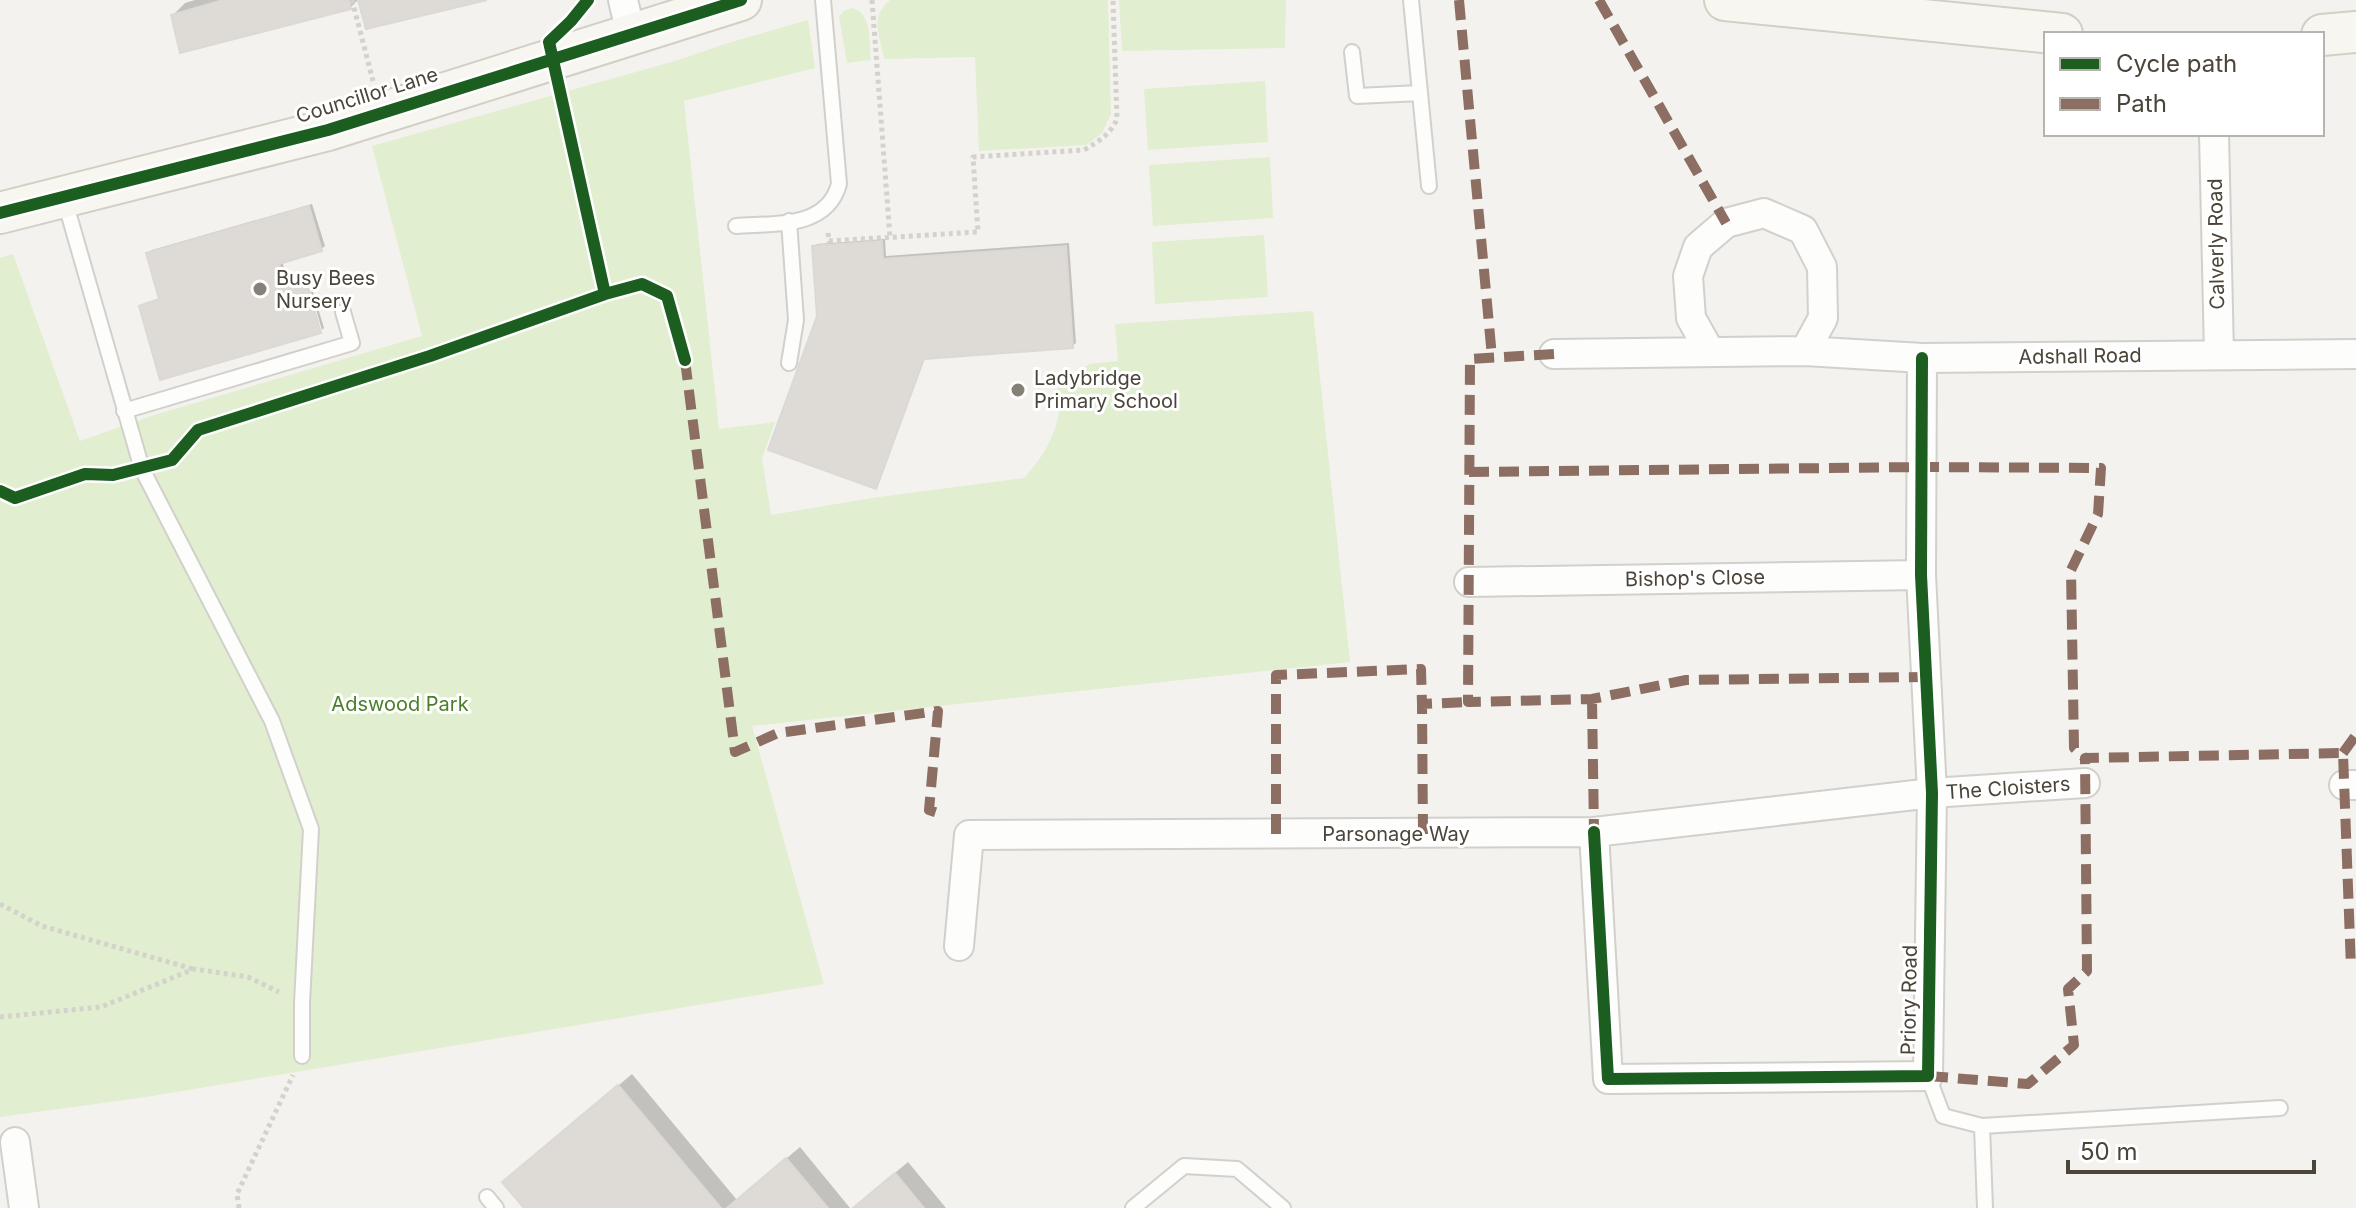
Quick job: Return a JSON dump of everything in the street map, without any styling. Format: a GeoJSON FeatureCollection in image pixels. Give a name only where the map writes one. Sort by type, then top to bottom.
{"type":"FeatureCollection","features":[{"type":"Feature","properties":{"kind":"street","name":"Councillor Lane"},"geometry":{"type":"LineString","coordinates":[[0,213],[328,130],[380,113],[627,17],[741,0]]}},
{"type":"Feature","properties":{"kind":"street"},"geometry":{"type":"LineString","coordinates":[[1725,0],[1935,16],[2048,32]]}},
{"type":"Feature","properties":{"kind":"street"},"geometry":{"type":"LineString","coordinates":[[2324,35],[2356,32]]}},
{"type":"Feature","properties":{"kind":"street","name":"Calverly Road"},"geometry":{"type":"LineString","coordinates":[[2214,136],[2219,354]]}},
{"type":"Feature","properties":{"kind":"street"},"geometry":{"type":"LineString","coordinates":[[1710,352],[1691,318],[1688,276],[1698,247],[1726,223],[1764,213],[1803,230],[1822,267],[1823,318],[1805,351]]}},
{"type":"Feature","properties":{"kind":"street","name":"Adshall Road"},"geometry":{"type":"LineString","coordinates":[[1554,354],[1805,351],[1922,358],[2356,354]]}},
{"type":"Feature","properties":{"kind":"street","name":"Priory Road"},"geometry":{"type":"LineString","coordinates":[[1594,832],[1608,1079],[1928,1076],[1932,793],[1921,575],[1922,358]]}},
{"type":"Feature","properties":{"kind":"street","name":"Bishop's Close"},"geometry":{"type":"LineString","coordinates":[[1469,582],[1921,575]]}},
{"type":"Feature","properties":{"kind":"street","name":"The Cloisters"},"geometry":{"type":"LineString","coordinates":[[1932,793],[2085,783]]}},
{"type":"Feature","properties":{"kind":"street","name":"Parsonage Way"},"geometry":{"type":"LineString","coordinates":[[959,946],[969,835],[1594,832],[1932,793]]}},
{"type":"Feature","properties":{"kind":"street"},"geometry":{"type":"LineString","coordinates":[[15,1142],[24,1208]]}},
{"type":"Feature","properties":{"kind":"lane"},"geometry":{"type":"LineString","coordinates":[[736,226],[812,216],[827,208],[836,196],[839,184],[823,0]]}},
{"type":"Feature","properties":{"kind":"lane"},"geometry":{"type":"LineString","coordinates":[[1411,0],[1429,186]]}},
{"type":"Feature","properties":{"kind":"lane"},"geometry":{"type":"LineString","coordinates":[[1352,52],[1357,96],[1420,93]]}},
{"type":"Feature","properties":{"kind":"lane"},"geometry":{"type":"LineString","coordinates":[[64,197],[142,469],[272,721],[311,829],[302,1056]]}},
{"type":"Feature","properties":{"kind":"lane"},"geometry":{"type":"LineString","coordinates":[[789,221],[796,320],[789,363]]}},
{"type":"Feature","properties":{"kind":"lane"},"geometry":{"type":"LineString","coordinates":[[124,411],[352,343],[343,312]]}},
{"type":"Feature","properties":{"kind":"lane"},"geometry":{"type":"LineString","coordinates":[[1928,1076],[1943,1116],[1982,1126],[2280,1108]]}},
{"type":"Feature","properties":{"kind":"lane"},"geometry":{"type":"LineString","coordinates":[[1982,1126],[1985,1208]]}},
{"type":"Feature","properties":{"kind":"lane"},"geometry":{"type":"LineString","coordinates":[[1133,1208],[1184,1166],[1237,1169],[1283,1208]]}},
{"type":"Feature","properties":{"kind":"path"},"geometry":{"type":"LineString","coordinates":[[352,0],[380,113]]}},
{"type":"Feature","properties":{"kind":"path"},"geometry":{"type":"LineString","coordinates":[[872,0],[890,237]]}},
{"type":"Feature","properties":{"kind":"path"},"geometry":{"type":"LineString","coordinates":[[827,208],[829,241],[978,232],[973,157],[1084,150],[1111,131],[1117,119],[1113,0]]}},
{"type":"Feature","properties":{"kind":"path"},"geometry":{"type":"LineString","coordinates":[[0,904],[42,926],[194,969],[248,977],[302,1003]]}},
{"type":"Feature","properties":{"kind":"path"},"geometry":{"type":"LineString","coordinates":[[0,1017],[101,1007],[194,969]]}},
{"type":"Feature","properties":{"kind":"path"},"geometry":{"type":"LineString","coordinates":[[239,1208],[237,1194],[302,1056]]}},
{"type":"Feature","properties":{"kind":"green space"},"geometry":{"type":"Polygon","coordinates":[[[890,0],[1108,0],[1111,114],[1102,133],[1086,145],[979,151],[975,57],[884,59],[878,20],[890,0]]]}},
{"type":"Feature","properties":{"kind":"green space"},"geometry":{"type":"Polygon","coordinates":[[[1119,0],[1286,0],[1285,48],[1122,51],[1119,0]]]}},
{"type":"Feature","properties":{"kind":"green space"},"geometry":{"type":"Polygon","coordinates":[[[853,8],[867,22],[871,60],[847,63],[839,16],[853,8]]]}},
{"type":"Feature","properties":{"kind":"green space","name":"Adswood Park"},"geometry":{"type":"Polygon","coordinates":[[[808,20],[815,68],[684,101],[719,429],[775,422],[762,458],[771,515],[1024,478],[1052,436],[1059,411],[1057,387],[1089,364],[1118,361],[1115,324],[1313,311],[1350,662],[752,726],[824,984],[146,1097],[0,1117],[0,258],[13,254],[80,441],[151,416],[422,336],[372,146],[675,61],[808,20]]]}},
{"type":"Feature","properties":{"kind":"green space"},"geometry":{"type":"Polygon","coordinates":[[[1265,81],[1268,142],[1148,150],[1144,89],[1265,81]]]}},
{"type":"Feature","properties":{"kind":"green space"},"geometry":{"type":"Polygon","coordinates":[[[1270,157],[1273,218],[1153,226],[1149,165],[1270,157]]]}},
{"type":"Feature","properties":{"kind":"green space"},"geometry":{"type":"Polygon","coordinates":[[[1264,235],[1268,297],[1155,304],[1152,242],[1264,235]]]}},
{"type":"Feature","properties":{"kind":"building"},"geometry":{"type":"Polygon","coordinates":[[[223,0],[349,0],[351,9],[180,53],[171,15],[223,0]]]}},
{"type":"Feature","properties":{"kind":"building"},"geometry":{"type":"Polygon","coordinates":[[[358,0],[487,0],[366,29],[358,0]]]}},
{"type":"Feature","properties":{"kind":"building"},"geometry":{"type":"Polygon","coordinates":[[[309,206],[322,251],[279,264],[285,283],[305,277],[321,333],[160,380],[139,306],[159,299],[146,253],[309,206]]]}},
{"type":"Feature","properties":{"kind":"building"},"geometry":{"type":"Polygon","coordinates":[[[882,241],[883,259],[1066,246],[1073,348],[924,359],[876,489],[768,450],[817,316],[812,246],[882,241]]]}},
{"type":"Feature","properties":{"kind":"building"},"geometry":{"type":"Polygon","coordinates":[[[618,1085],[721,1208],[524,1208],[502,1182],[618,1085]]]}},
{"type":"Feature","properties":{"kind":"building"},"geometry":{"type":"Polygon","coordinates":[[[786,1158],[828,1208],[727,1208],[786,1158]]]}},
{"type":"Feature","properties":{"kind":"building"},"geometry":{"type":"Polygon","coordinates":[[[895,1173],[924,1208],[853,1208],[895,1173]]]}},
{"type":"Feature","properties":{"kind":"marked path"},"geometry":{"type":"LineString","coordinates":[[1459,0],[1492,357]]}},
{"type":"Feature","properties":{"kind":"marked path"},"geometry":{"type":"LineString","coordinates":[[1599,0],[1726,223]]}},
{"type":"Feature","properties":{"kind":"marked path"},"geometry":{"type":"LineString","coordinates":[[1554,354],[1470,359],[1468,702],[1592,699],[1686,680],[1926,677]]}},
{"type":"Feature","properties":{"kind":"marked path"},"geometry":{"type":"LineString","coordinates":[[685,360],[735,752],[778,733],[938,711],[929,810],[938,813]]}},
{"type":"Feature","properties":{"kind":"marked path"},"geometry":{"type":"LineString","coordinates":[[1469,472],[2101,468],[2098,514],[2071,570],[2074,748],[2085,758]]}},
{"type":"Feature","properties":{"kind":"marked path"},"geometry":{"type":"LineString","coordinates":[[1276,834],[1276,675],[1421,669],[1422,704]]}},
{"type":"Feature","properties":{"kind":"marked path"},"geometry":{"type":"LineString","coordinates":[[1592,699],[1594,832]]}},
{"type":"Feature","properties":{"kind":"marked path"},"geometry":{"type":"LineString","coordinates":[[1423,834],[1422,704],[1468,702]]}},
{"type":"Feature","properties":{"kind":"marked path"},"geometry":{"type":"LineString","coordinates":[[2343,753],[2356,735]]}},
{"type":"Feature","properties":{"kind":"marked path"},"geometry":{"type":"LineString","coordinates":[[1928,1076],[2028,1084],[2074,1045],[2068,989],[2087,971],[2085,758],[2343,753],[2351,968]]}},
{"type":"Feature","properties":{"kind":"cycle path"},"geometry":{"type":"LineString","coordinates":[[588,0],[549,42],[605,294]]}},
{"type":"Feature","properties":{"kind":"cycle path"},"geometry":{"type":"LineString","coordinates":[[0,213],[328,130],[741,0]]}},
{"type":"Feature","properties":{"kind":"cycle path"},"geometry":{"type":"LineString","coordinates":[[0,491],[15,498],[85,474],[113,475],[172,460],[198,430],[642,284],[667,296],[685,360]]}},
{"type":"Feature","properties":{"kind":"cycle path"},"geometry":{"type":"LineString","coordinates":[[1594,832],[1608,1079],[1928,1076],[1932,793],[1921,575],[1922,358]]}},
{"type":"Feature","properties":{"kind":"place","name":"Busy Bees Nursery"},"geometry":{"type":"Point","coordinates":[260,289]}},
{"type":"Feature","properties":{"kind":"place","name":"Ladybridge Primary School"},"geometry":{"type":"Point","coordinates":[1018,390]}}]}
